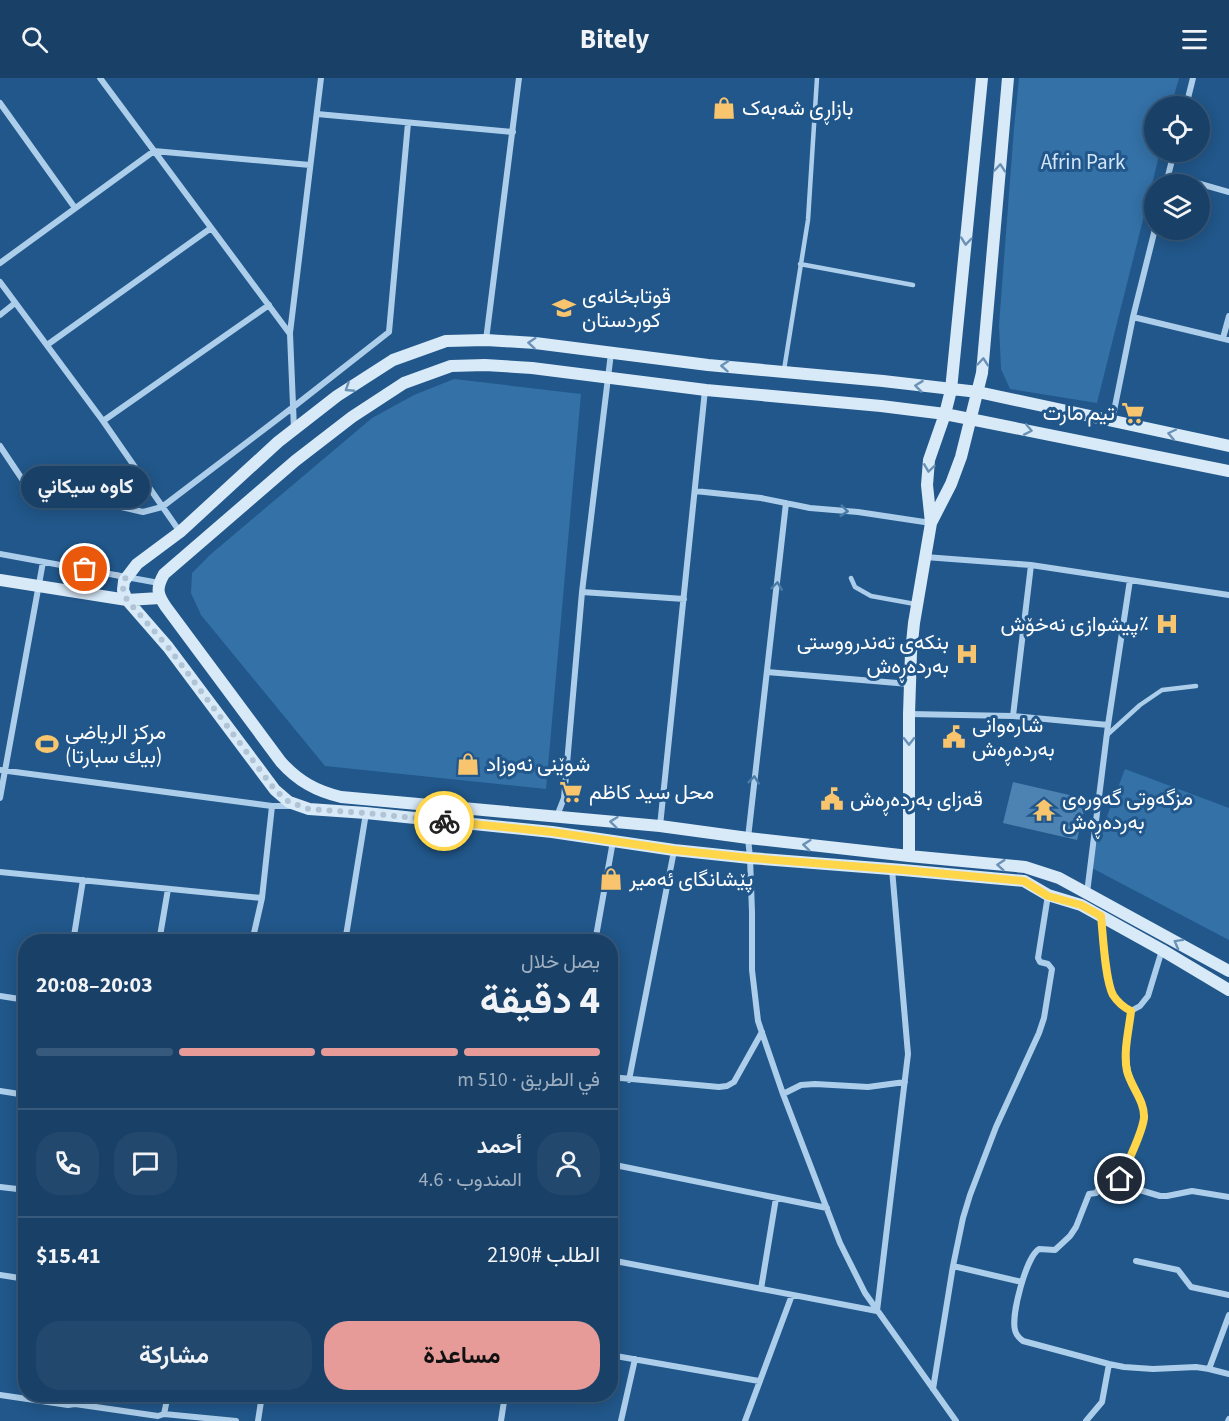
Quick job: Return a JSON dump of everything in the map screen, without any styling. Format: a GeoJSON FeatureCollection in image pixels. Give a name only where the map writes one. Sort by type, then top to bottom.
{"type":"FeatureCollection","features":[{"type":"Feature","properties":{"kind":"main road"},"geometry":{"type":"LineString","coordinates":[[931,523],[927,485],[929,460],[951,390],[982,78]]}},
{"type":"Feature","properties":{"kind":"main road"},"geometry":{"type":"LineString","coordinates":[[909,856],[909,684],[914,622],[931,523],[951,484],[961,457],[982,373],[1008,78]]}},
{"type":"Feature","properties":{"kind":"main road"},"geometry":{"type":"LineString","coordinates":[[1229,446],[978,392],[708,365],[535,343],[486,340],[446,341],[393,360],[337,396],[278,442],[180,531],[143,559],[126,577],[123,590],[127,600],[168,647],[275,790],[281,797],[297,806],[552,832],[674,850],[750,858],[1024,881],[1048,896],[1081,905],[1229,990]]}},
{"type":"Feature","properties":{"kind":"main road"},"geometry":{"type":"LineString","coordinates":[[1229,471],[945,414],[706,390],[532,368],[485,365],[450,366],[404,383],[351,417],[295,461],[164,574],[159,583],[160,598],[281,762],[302,782],[314,789],[341,797],[660,826],[748,838],[1025,867],[1059,878],[1229,971]]}},
{"type":"Feature","properties":{"kind":"main road"},"geometry":{"type":"LineString","coordinates":[[0,580],[127,600],[160,598]]}},
{"type":"Feature","properties":{"kind":"street"},"geometry":{"type":"LineString","coordinates":[[100,78],[290,334]]}},
{"type":"Feature","properties":{"kind":"street"},"geometry":{"type":"LineString","coordinates":[[294,430],[290,334],[321,78]]}},
{"type":"Feature","properties":{"kind":"street"},"geometry":{"type":"LineString","coordinates":[[486,340],[519,78]]}},
{"type":"Feature","properties":{"kind":"street"},"geometry":{"type":"LineString","coordinates":[[1188,96],[1193,78]]}},
{"type":"Feature","properties":{"kind":"street"},"geometry":{"type":"LineString","coordinates":[[0,103],[75,208]]}},
{"type":"Feature","properties":{"kind":"street"},"geometry":{"type":"LineString","coordinates":[[317,114],[513,132]]}},
{"type":"Feature","properties":{"kind":"street"},"geometry":{"type":"LineString","coordinates":[[0,446],[26,485],[143,512],[162,507],[389,332],[408,123]]}},
{"type":"Feature","properties":{"kind":"street"},"geometry":{"type":"LineString","coordinates":[[0,263],[154,151],[310,165]]}},
{"type":"Feature","properties":{"kind":"street"},"geometry":{"type":"LineString","coordinates":[[1210,187],[1229,192]]}},
{"type":"Feature","properties":{"kind":"street"},"geometry":{"type":"LineString","coordinates":[[47,345],[211,228]]}},
{"type":"Feature","properties":{"kind":"street"},"geometry":{"type":"LineString","coordinates":[[1112,422],[1133,317],[1152,240]]}},
{"type":"Feature","properties":{"kind":"street"},"geometry":{"type":"LineString","coordinates":[[0,282],[103,421],[180,531]]}},
{"type":"Feature","properties":{"kind":"street"},"geometry":{"type":"LineString","coordinates":[[0,315],[15,303]]}},
{"type":"Feature","properties":{"kind":"street"},"geometry":{"type":"LineString","coordinates":[[103,421],[269,305]]}},
{"type":"Feature","properties":{"kind":"street"},"geometry":{"type":"LineString","coordinates":[[1133,317],[1226,339],[1229,316]]}},
{"type":"Feature","properties":{"kind":"street"},"geometry":{"type":"LineString","coordinates":[[557,816],[564,798],[582,592],[611,353]]}},
{"type":"Feature","properties":{"kind":"street"},"geometry":{"type":"LineString","coordinates":[[660,826],[706,390]]}},
{"type":"Feature","properties":{"kind":"street"},"geometry":{"type":"LineString","coordinates":[[695,491],[761,498],[810,508],[858,512],[931,523]]}},
{"type":"Feature","properties":{"kind":"street"},"geometry":{"type":"LineString","coordinates":[[786,503],[748,838],[752,970],[758,1021],[783,1094],[840,1243],[865,1293],[956,1421]]}},
{"type":"Feature","properties":{"kind":"street"},"geometry":{"type":"LineString","coordinates":[[0,554],[159,583]]}},
{"type":"Feature","properties":{"kind":"street"},"geometry":{"type":"LineString","coordinates":[[924,557],[1031,565],[1229,595]]}},
{"type":"Feature","properties":{"kind":"street"},"geometry":{"type":"LineString","coordinates":[[0,798],[2,771],[43,562]]}},
{"type":"Feature","properties":{"kind":"street"},"geometry":{"type":"LineString","coordinates":[[1013,717],[1031,565]]}},
{"type":"Feature","properties":{"kind":"street"},"geometry":{"type":"LineString","coordinates":[[1087,893],[1108,725],[1130,580]]}},
{"type":"Feature","properties":{"kind":"street"},"geometry":{"type":"LineString","coordinates":[[582,592],[684,599]]}},
{"type":"Feature","properties":{"kind":"street"},"geometry":{"type":"LineString","coordinates":[[767,672],[909,684]]}},
{"type":"Feature","properties":{"kind":"street"},"geometry":{"type":"LineString","coordinates":[[909,714],[1013,717],[1108,725]]}},
{"type":"Feature","properties":{"kind":"street"},"geometry":{"type":"LineString","coordinates":[[2,771],[272,806],[297,806]]}},
{"type":"Feature","properties":{"kind":"street"},"geometry":{"type":"LineString","coordinates":[[254,934],[262,898],[272,806]]}},
{"type":"Feature","properties":{"kind":"street"},"geometry":{"type":"LineString","coordinates":[[346,934],[366,813]]}},
{"type":"Feature","properties":{"kind":"street"},"geometry":{"type":"LineString","coordinates":[[596,934],[613,840]]}},
{"type":"Feature","properties":{"kind":"street"},"geometry":{"type":"LineString","coordinates":[[628,1080],[674,850]]}},
{"type":"Feature","properties":{"kind":"street"},"geometry":{"type":"LineString","coordinates":[[877,1311],[908,1054],[892,869]]}},
{"type":"Feature","properties":{"kind":"street"},"geometry":{"type":"LineString","coordinates":[[0,872],[262,898]]}},
{"type":"Feature","properties":{"kind":"street"},"geometry":{"type":"LineString","coordinates":[[74,934],[83,880]]}},
{"type":"Feature","properties":{"kind":"street"},"geometry":{"type":"LineString","coordinates":[[160,934],[168,889]]}},
{"type":"Feature","properties":{"kind":"street"},"geometry":{"type":"LineString","coordinates":[[933,1389],[952,1266],[963,1218],[978,1172],[1005,1105],[1033,1048],[1044,1018],[1052,969],[1048,964],[1040,962],[1038,958],[1048,896]]}},
{"type":"Feature","properties":{"kind":"street"},"geometry":{"type":"LineString","coordinates":[[1101,916],[1110,988],[1117,1001],[1131,1011]]}},
{"type":"Feature","properties":{"kind":"street"},"geometry":{"type":"LineString","coordinates":[[1131,1011],[1140,1006],[1148,996],[1162,950]]}},
{"type":"Feature","properties":{"kind":"street"},"geometry":{"type":"LineString","coordinates":[[0,996],[18,999]]}},
{"type":"Feature","properties":{"kind":"street"},"geometry":{"type":"LineString","coordinates":[[1116,1182],[1120,1179],[1142,1127],[1144,1115],[1126,1063],[1131,1011]]}},
{"type":"Feature","properties":{"kind":"street"},"geometry":{"type":"LineString","coordinates":[[618,1078],[719,1088],[727,1086],[734,1082],[762,1032]]}},
{"type":"Feature","properties":{"kind":"street"},"geometry":{"type":"LineString","coordinates":[[783,1094],[801,1085],[868,1087],[905,1082]]}},
{"type":"Feature","properties":{"kind":"street"},"geometry":{"type":"LineString","coordinates":[[0,1090],[18,1093]]}},
{"type":"Feature","properties":{"kind":"street"},"geometry":{"type":"LineString","coordinates":[[618,1166],[827,1208]]}},
{"type":"Feature","properties":{"kind":"street"},"geometry":{"type":"LineString","coordinates":[[1229,1197],[1192,1191],[1163,1197],[1116,1182],[1105,1182],[1096,1193],[1089,1194],[1073,1232],[1055,1250],[1043,1249],[1033,1254],[1022,1282],[1014,1326],[1023,1341],[1109,1364],[1138,1369],[1196,1367],[1229,1374]]}},
{"type":"Feature","properties":{"kind":"street"},"geometry":{"type":"LineString","coordinates":[[0,1187],[18,1189]]}},
{"type":"Feature","properties":{"kind":"street"},"geometry":{"type":"LineString","coordinates":[[761,1289],[776,1198]]}},
{"type":"Feature","properties":{"kind":"street"},"geometry":{"type":"LineString","coordinates":[[618,1262],[877,1311]]}},
{"type":"Feature","properties":{"kind":"street"},"geometry":{"type":"LineString","coordinates":[[1136,1262],[1178,1270],[1191,1287],[1229,1294]]}},
{"type":"Feature","properties":{"kind":"street"},"geometry":{"type":"LineString","coordinates":[[952,1266],[1022,1282]]}},
{"type":"Feature","properties":{"kind":"street"},"geometry":{"type":"LineString","coordinates":[[0,1282],[0,1276],[18,1278]]}},
{"type":"Feature","properties":{"kind":"street"},"geometry":{"type":"LineString","coordinates":[[745,1421],[792,1295]]}},
{"type":"Feature","properties":{"kind":"street"},"geometry":{"type":"LineString","coordinates":[[1209,1369],[1229,1315]]}},
{"type":"Feature","properties":{"kind":"street"},"geometry":{"type":"LineString","coordinates":[[618,1356],[759,1381]]}},
{"type":"Feature","properties":{"kind":"street"},"geometry":{"type":"LineString","coordinates":[[621,1421],[635,1359]]}},
{"type":"Feature","properties":{"kind":"street"},"geometry":{"type":"LineString","coordinates":[[1086,1421],[1102,1402],[1109,1364]]}},
{"type":"Feature","properties":{"kind":"street"},"geometry":{"type":"LineString","coordinates":[[0,1395],[18,1398]]}},
{"type":"Feature","properties":{"kind":"street"},"geometry":{"type":"LineString","coordinates":[[48,1402],[158,1416],[164,1414],[236,1421]]}},
{"type":"Feature","properties":{"kind":"street"},"geometry":{"type":"LineString","coordinates":[[164,1414],[167,1402]]}},
{"type":"Feature","properties":{"kind":"street"},"geometry":{"type":"LineString","coordinates":[[258,1421],[261,1402]]}},
{"type":"Feature","properties":{"kind":"street"},"geometry":{"type":"LineString","coordinates":[[501,1421],[504,1402]]}},
{"type":"Feature","properties":{"kind":"lane"},"geometry":{"type":"LineString","coordinates":[[784,371],[808,220],[817,78]]}},
{"type":"Feature","properties":{"kind":"lane"},"geometry":{"type":"LineString","coordinates":[[800,264],[913,285]]}},
{"type":"Feature","properties":{"kind":"lane"},"geometry":{"type":"LineString","coordinates":[[851,578],[855,587],[871,596],[918,605]]}},
{"type":"Feature","properties":{"kind":"lane"},"geometry":{"type":"LineString","coordinates":[[1107,735],[1140,705],[1162,690],[1196,686]]}},
{"type":"Feature","properties":{"kind":"green space","name":"Afrin Park"},"geometry":{"type":"Polygon","coordinates":[[[1019,78],[1179,78],[1174,96],[1144,96],[1144,162],[1157,162],[1154,174],[1144,174],[1144,216],[1097,403],[1010,389],[1001,369],[999,325],[1019,78]]]}},
{"type":"Feature","properties":{"kind":"green space"},"geometry":{"type":"Polygon","coordinates":[[[454,379],[581,394],[546,789],[325,766],[201,615],[191,593],[192,573],[211,554],[372,418],[414,395],[454,379]]]}},
{"type":"Feature","properties":{"kind":"green space"},"geometry":{"type":"Polygon","coordinates":[[[1125,769],[1229,808],[1229,940],[1088,866],[1125,769]]]}},
{"type":"Feature","properties":{"kind":"building"},"geometry":{"type":"Polygon","coordinates":[[[1013,782],[1087,799],[1077,840],[1003,823],[1013,782]]]}},
{"type":"Feature","properties":{"kind":"way so far"},"geometry":{"type":"LineString","coordinates":[[85,569],[126,577],[123,590],[127,600],[168,647],[281,797],[297,806],[309,809],[444,821]]}},
{"type":"Feature","properties":{"kind":"place","name":"بازاڕی شەبەک"},"geometry":{"type":"Point","coordinates":[724,108]}},
{"type":"Feature","properties":{"kind":"place","name":"قوتابخانەی کوردستان"},"geometry":{"type":"Point","coordinates":[564,308]}},
{"type":"Feature","properties":{"kind":"place","name":"تيم مارت"},"geometry":{"type":"Point","coordinates":[1133,413]}},
{"type":"Feature","properties":{"kind":"place","name":"كاوه سيكاني"},"geometry":{"type":"Point","coordinates":[85,569]}},
{"type":"Feature","properties":{"kind":"place","name":"پیشوازی نەخۆش٪"},"geometry":{"type":"Point","coordinates":[1167,624]}},
{"type":"Feature","properties":{"kind":"place","name":"بنکەی تەندرووستی بەردەڕەش"},"geometry":{"type":"Point","coordinates":[967,654]}},
{"type":"Feature","properties":{"kind":"place","name":"شارەوانی بەردەڕەش"},"geometry":{"type":"Point","coordinates":[954,737]}},
{"type":"Feature","properties":{"kind":"place","name":"مركز الرياضي (بيك سبارتا)"},"geometry":{"type":"Point","coordinates":[47,744]}},
{"type":"Feature","properties":{"kind":"place","name":"شوێنی نەوزاد"},"geometry":{"type":"Point","coordinates":[468,764]}},
{"type":"Feature","properties":{"kind":"place","name":"محل سيد كاظم"},"geometry":{"type":"Point","coordinates":[571,792]}},
{"type":"Feature","properties":{"kind":"place","name":"قەزای بەردەڕەش"},"geometry":{"type":"Point","coordinates":[832,799]}},
{"type":"Feature","properties":{"kind":"place","name":"مزگەوتی گەورەی بەردەڕەش"},"geometry":{"type":"Point","coordinates":[1044,810]}},
{"type":"Feature","properties":{"kind":"place","name":"پێشانگای ئەمیر"},"geometry":{"type":"Point","coordinates":[611,879]}},
{"type":"Feature","properties":{"kind":"route"},"geometry":{"type":"LineString","coordinates":[[444,821],[552,832],[674,850],[750,858],[1024,881],[1048,896],[1081,905],[1101,916],[1110,988],[1117,1001],[1131,1011],[1126,1063],[1144,1115],[1142,1127],[1120,1179]]}}]}
